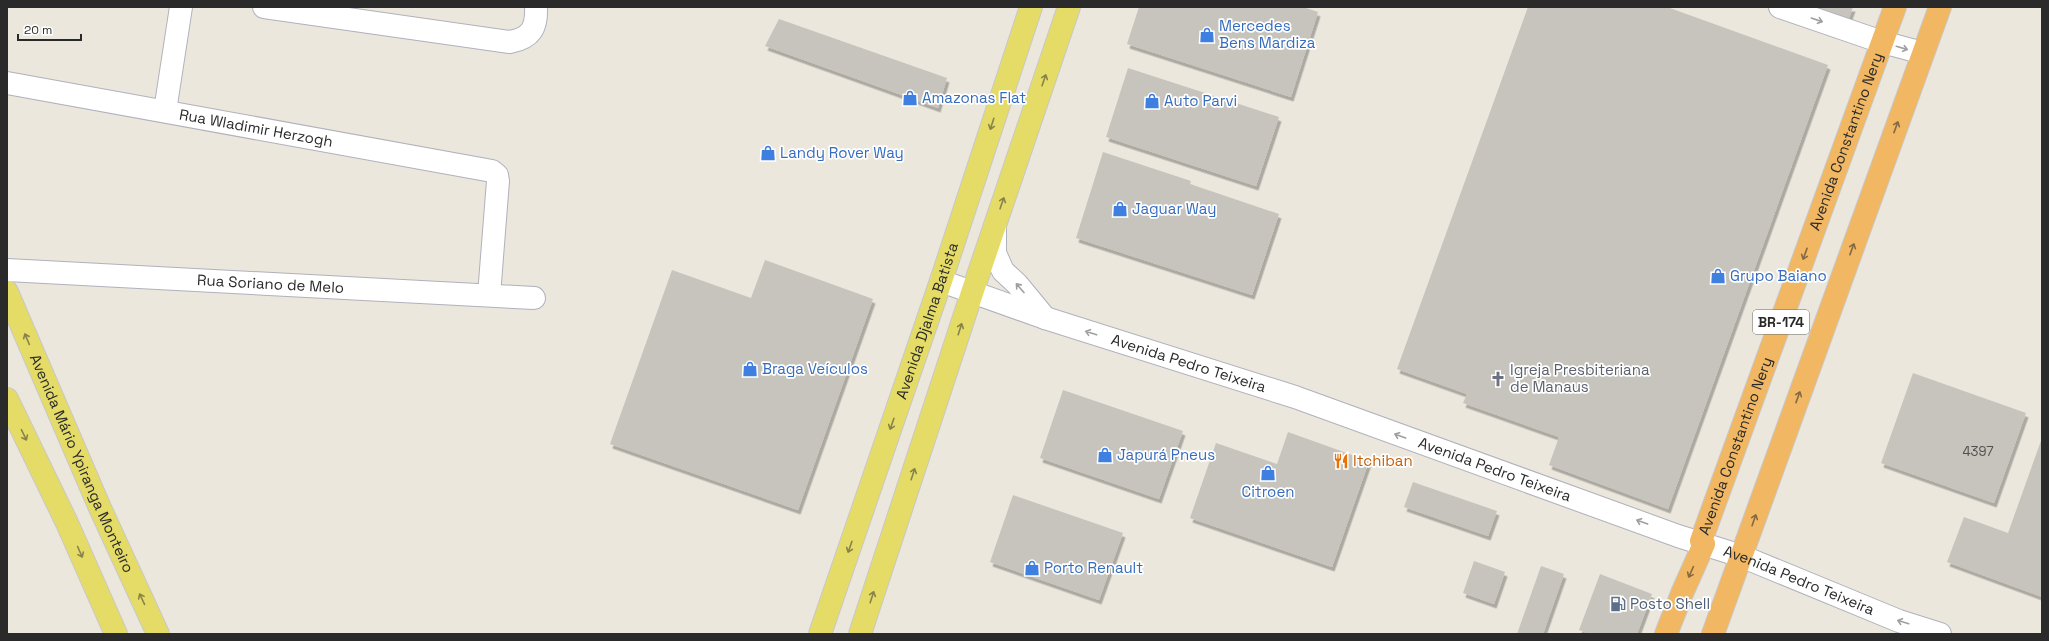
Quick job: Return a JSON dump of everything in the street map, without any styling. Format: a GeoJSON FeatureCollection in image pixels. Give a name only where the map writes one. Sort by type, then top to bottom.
{"type":"FeatureCollection","features":[{"type":"Feature","properties":{"kind":"highway","name":"Avenida Constantino Nery"},"geometry":{"type":"LineString","coordinates":[[1666,634],[1683,590],[1704,544],[1701,541],[1895,7]]}},
{"type":"Feature","properties":{"kind":"highway","name":"BR-174"},"geometry":{"type":"LineString","coordinates":[[1713,634],[1940,7]]}},
{"type":"Feature","properties":{"kind":"main road","name":"Avenida Djalma Batista"},"geometry":{"type":"LineString","coordinates":[[820,634],[941,281],[1031,7]]}},
{"type":"Feature","properties":{"kind":"main road"},"geometry":{"type":"LineString","coordinates":[[860,634],[972,292],[1069,7]]}},
{"type":"Feature","properties":{"kind":"main road","name":"Avenida Mário Ypiranga Monteiro"},"geometry":{"type":"LineString","coordinates":[[7,292],[100,508],[158,634]]}},
{"type":"Feature","properties":{"kind":"main road"},"geometry":{"type":"LineString","coordinates":[[7,399],[67,523],[116,634]]}},
{"type":"Feature","properties":{"kind":"street"},"geometry":{"type":"LineString","coordinates":[[165,111],[181,7]]}},
{"type":"Feature","properties":{"kind":"street"},"geometry":{"type":"LineString","coordinates":[[264,7],[510,42],[522,40],[532,31],[537,21],[536,7]]}},
{"type":"Feature","properties":{"kind":"street"},"geometry":{"type":"LineString","coordinates":[[1780,7],[1882,42],[1923,54]]}},
{"type":"Feature","properties":{"kind":"street","name":"Rua Wladimir Herzogh"},"geometry":{"type":"LineString","coordinates":[[7,83],[485,168],[497,175],[498,181],[488,295]]}},
{"type":"Feature","properties":{"kind":"street"},"geometry":{"type":"LineString","coordinates":[[995,224],[996,253],[1003,270],[1017,284],[1044,318]]}},
{"type":"Feature","properties":{"kind":"street","name":"Rua Soriano de Melo"},"geometry":{"type":"LineString","coordinates":[[7,270],[534,298]]}},
{"type":"Feature","properties":{"kind":"street","name":"Avenida Pedro Teixeira"},"geometry":{"type":"LineString","coordinates":[[941,281],[1044,318],[1295,397],[1741,556],[1899,621],[1940,634]]}},
{"type":"Feature","properties":{"kind":"building"},"geometry":{"type":"Polygon","coordinates":[[[1139,7],[1303,7],[1318,12],[1291,97],[1127,44],[1139,7]]]}},
{"type":"Feature","properties":{"kind":"building"},"geometry":{"type":"Polygon","coordinates":[[[1528,7],[1667,7],[1828,65],[1668,509],[1549,465],[1559,437],[1463,403],[1467,394],[1397,369],[1528,7]]]}},
{"type":"Feature","properties":{"kind":"building"},"geometry":{"type":"Polygon","coordinates":[[[1811,7],[1853,7],[1848,21],[1811,7]]]}},
{"type":"Feature","properties":{"kind":"building"},"geometry":{"type":"Polygon","coordinates":[[[779,19],[947,78],[938,108],[765,46],[779,19]]]}},
{"type":"Feature","properties":{"kind":"building"},"geometry":{"type":"Polygon","coordinates":[[[1128,68],[1279,117],[1256,186],[1106,137],[1128,68]]]}},
{"type":"Feature","properties":{"kind":"building"},"geometry":{"type":"Polygon","coordinates":[[[1103,152],[1191,181],[1190,184],[1279,214],[1252,295],[1076,238],[1103,152]]]}},
{"type":"Feature","properties":{"kind":"building"},"geometry":{"type":"Polygon","coordinates":[[[765,260],[873,299],[798,510],[610,444],[672,270],[751,298],[765,260]]]}},
{"type":"Feature","properties":{"kind":"building"},"geometry":{"type":"Polygon","coordinates":[[[1913,373],[2026,413],[1994,503],[1881,463],[1913,373]]]}},
{"type":"Feature","properties":{"kind":"building"},"geometry":{"type":"Polygon","coordinates":[[[1063,390],[1183,431],[1159,499],[1040,458],[1063,390]]]}},
{"type":"Feature","properties":{"kind":"building"},"geometry":{"type":"Polygon","coordinates":[[[1288,432],[1369,461],[1332,567],[1190,518],[1216,443],[1277,464],[1288,432]]]}},
{"type":"Feature","properties":{"kind":"building"},"geometry":{"type":"Polygon","coordinates":[[[2042,438],[2042,597],[1947,562],[1964,517],[2008,533],[2042,438]]]}},
{"type":"Feature","properties":{"kind":"building"},"geometry":{"type":"Polygon","coordinates":[[[1413,482],[1497,511],[1488,536],[1404,507],[1413,482]]]}},
{"type":"Feature","properties":{"kind":"building"},"geometry":{"type":"Polygon","coordinates":[[[1013,495],[1123,533],[1099,600],[990,562],[1013,495]]]}},
{"type":"Feature","properties":{"kind":"building"},"geometry":{"type":"Polygon","coordinates":[[[1474,561],[1505,572],[1494,604],[1463,593],[1474,561]]]}},
{"type":"Feature","properties":{"kind":"building"},"geometry":{"type":"Polygon","coordinates":[[[1541,566],[1564,574],[1543,634],[1517,634],[1541,566]]]}},
{"type":"Feature","properties":{"kind":"building","name":"Posto Shell"},"geometry":{"type":"Polygon","coordinates":[[[1600,574],[1652,594],[1637,634],[1590,634],[1579,630],[1600,574]]]}},
{"type":"Feature","properties":{"kind":"place","name":"Mercedes Bens Mardiza"},"geometry":{"type":"Point","coordinates":[1207,35]}},
{"type":"Feature","properties":{"kind":"place","name":"Amazonas Flat"},"geometry":{"type":"Point","coordinates":[910,98]}},
{"type":"Feature","properties":{"kind":"place","name":"Auto Parvi"},"geometry":{"type":"Point","coordinates":[1152,101]}},
{"type":"Feature","properties":{"kind":"place","name":"Landy Rover Way"},"geometry":{"type":"Point","coordinates":[768,153]}},
{"type":"Feature","properties":{"kind":"place","name":"Jaguar Way"},"geometry":{"type":"Point","coordinates":[1120,209]}},
{"type":"Feature","properties":{"kind":"place","name":"Grupo Baiano"},"geometry":{"type":"Point","coordinates":[1718,276]}},
{"type":"Feature","properties":{"kind":"place","name":"Braga Veículos"},"geometry":{"type":"Point","coordinates":[750,369]}},
{"type":"Feature","properties":{"kind":"place","name":"Igreja Presbiteriana de Manaus"},"geometry":{"type":"Point","coordinates":[1498,379]}},
{"type":"Feature","properties":{"kind":"place","name":"Japurá Pneus"},"geometry":{"type":"Point","coordinates":[1105,455]}},
{"type":"Feature","properties":{"kind":"place","name":"Itchiban"},"geometry":{"type":"Point","coordinates":[1341,461]}},
{"type":"Feature","properties":{"kind":"place","name":"Citroen"},"geometry":{"type":"Point","coordinates":[1268,473]}},
{"type":"Feature","properties":{"kind":"place","name":"Porto Renault"},"geometry":{"type":"Point","coordinates":[1032,568]}},
{"type":"Feature","properties":{"kind":"place","name":"Posto Shell"},"geometry":{"type":"Point","coordinates":[1618,604]}}]}
